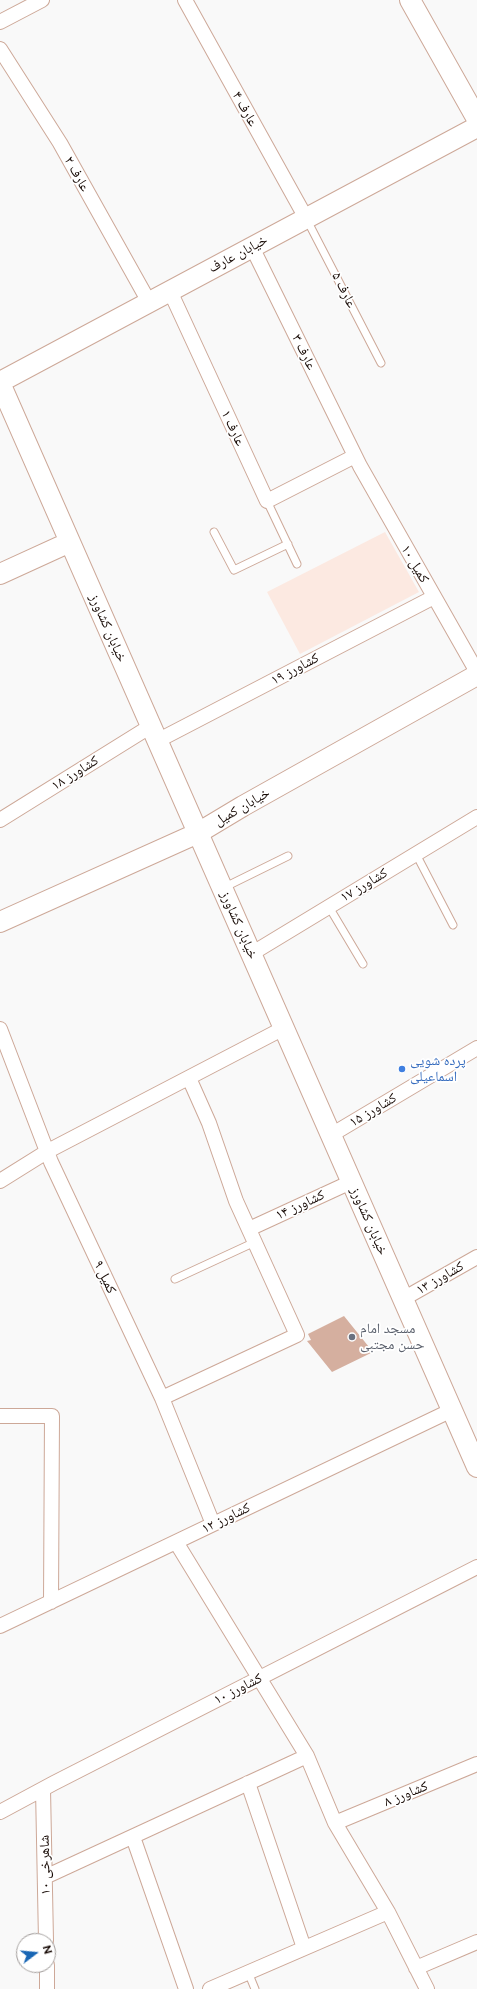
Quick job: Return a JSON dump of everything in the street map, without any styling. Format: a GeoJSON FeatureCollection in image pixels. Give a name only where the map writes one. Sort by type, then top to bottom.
{"type":"FeatureCollection","features":[{"type":"Feature","properties":{"kind":"street"},"geometry":{"type":"LineString","coordinates":[[0,22],[42,0]]}},
{"type":"Feature","properties":{"kind":"street","name":"عارف ۴"},"geometry":{"type":"LineString","coordinates":[[185,0],[306,218]]}},
{"type":"Feature","properties":{"kind":"street"},"geometry":{"type":"LineString","coordinates":[[410,0],[477,119]]}},
{"type":"Feature","properties":{"kind":"street","name":"عارف ۲"},"geometry":{"type":"LineString","coordinates":[[0,49],[60,143],[150,302]]}},
{"type":"Feature","properties":{"kind":"street","name":"خیابان عارف"},"geometry":{"type":"LineString","coordinates":[[1,389],[150,302],[477,126]]}},
{"type":"Feature","properties":{"kind":"street","name":"عارف ۳"},"geometry":{"type":"LineString","coordinates":[[252,247],[355,456]]}},
{"type":"Feature","properties":{"kind":"street","name":"عارف ۱"},"geometry":{"type":"LineString","coordinates":[[170,291],[268,501]]}},
{"type":"Feature","properties":{"kind":"street","name":"خیابان کشاورز"},"geometry":{"type":"LineString","coordinates":[[1,389],[70,542],[452,1410],[472,1443],[477,1467]]}},
{"type":"Feature","properties":{"kind":"street"},"geometry":{"type":"LineString","coordinates":[[268,501],[355,456]]}},
{"type":"Feature","properties":{"kind":"street","name":"کمیل ۱۰"},"geometry":{"type":"LineString","coordinates":[[355,456],[477,672]]}},
{"type":"Feature","properties":{"kind":"street"},"geometry":{"type":"LineString","coordinates":[[0,574],[70,542]]}},
{"type":"Feature","properties":{"kind":"street","name":"کشاورز ۱۹"},"geometry":{"type":"LineString","coordinates":[[154,733],[434,597]]}},
{"type":"Feature","properties":{"kind":"street","name":"خیابان کمیل"},"geometry":{"type":"LineString","coordinates":[[0,922],[198,833],[243,806],[477,675]]}},
{"type":"Feature","properties":{"kind":"street","name":"کشاورز ۱۸"},"geometry":{"type":"LineString","coordinates":[[0,820],[154,733]]}},
{"type":"Feature","properties":{"kind":"street","name":"کشاورز ۱۷"},"geometry":{"type":"LineString","coordinates":[[251,954],[477,817]]}},
{"type":"Feature","properties":{"kind":"street"},"geometry":{"type":"LineString","coordinates":[[0,1181],[48,1151],[284,1028]]}},
{"type":"Feature","properties":{"kind":"street","name":"کمیل ۹"},"geometry":{"type":"LineString","coordinates":[[0,1029],[51,1162],[162,1398],[213,1524]]}},
{"type":"Feature","properties":{"kind":"street","name":"کشاورز ۱۵"},"geometry":{"type":"LineString","coordinates":[[331,1135],[477,1048]]}},
{"type":"Feature","properties":{"kind":"street"},"geometry":{"type":"LineString","coordinates":[[162,1398],[297,1335],[236,1201],[209,1123],[189,1078]]}},
{"type":"Feature","properties":{"kind":"street","name":"کشاورز ۱۴"},"geometry":{"type":"LineString","coordinates":[[249,1229],[351,1182]]}},
{"type":"Feature","properties":{"kind":"street","name":"کشاورز ۱۳"},"geometry":{"type":"LineString","coordinates":[[403,1299],[477,1257]]}},
{"type":"Feature","properties":{"kind":"street","name":"کشاورز ۱۲"},"geometry":{"type":"LineString","coordinates":[[0,1626],[452,1410]]}},
{"type":"Feature","properties":{"kind":"street"},"geometry":{"type":"LineString","coordinates":[[0,1416],[52,1416],[51,1602]]}},
{"type":"Feature","properties":{"kind":"street"},"geometry":{"type":"LineString","coordinates":[[176,1542],[307,1756],[335,1823],[388,1912],[427,1989]]}},
{"type":"Feature","properties":{"kind":"street","name":"کشاورز ۱۰"},"geometry":{"type":"LineString","coordinates":[[0,1812],[477,1567]]}},
{"type":"Feature","properties":{"kind":"street"},"geometry":{"type":"LineString","coordinates":[[45,1877],[307,1756]]}},
{"type":"Feature","properties":{"kind":"street","name":"کشاورز ۸"},"geometry":{"type":"LineString","coordinates":[[335,1823],[477,1764]]}},
{"type":"Feature","properties":{"kind":"street"},"geometry":{"type":"LineString","coordinates":[[248,1783],[304,1948]]}},
{"type":"Feature","properties":{"kind":"street","name":"شاهرخی ۱۰"},"geometry":{"type":"LineString","coordinates":[[44,1789],[46,1933]]}},
{"type":"Feature","properties":{"kind":"street"},"geometry":{"type":"LineString","coordinates":[[133,1837],[186,1989]]}},
{"type":"Feature","properties":{"kind":"street"},"geometry":{"type":"LineString","coordinates":[[210,1989],[388,1912]]}},
{"type":"Feature","properties":{"kind":"street"},"geometry":{"type":"LineString","coordinates":[[416,1968],[477,1942]]}},
{"type":"Feature","properties":{"kind":"street"},"geometry":{"type":"LineString","coordinates":[[47,1973],[47,1989]]}},
{"type":"Feature","properties":{"kind":"lane","name":"عارف ۵"},"geometry":{"type":"LineString","coordinates":[[306,218],[316,234],[381,363]]}},
{"type":"Feature","properties":{"kind":"lane","name":"عارف ۱"},"geometry":{"type":"LineString","coordinates":[[268,501],[297,564]]}},
{"type":"Feature","properties":{"kind":"lane"},"geometry":{"type":"LineString","coordinates":[[214,532],[234,570],[288,544]]}},
{"type":"Feature","properties":{"kind":"lane"},"geometry":{"type":"LineString","coordinates":[[416,854],[453,925]]}},
{"type":"Feature","properties":{"kind":"lane"},"geometry":{"type":"LineString","coordinates":[[222,888],[288,856]]}},
{"type":"Feature","properties":{"kind":"lane"},"geometry":{"type":"LineString","coordinates":[[329,907],[363,964]]}},
{"type":"Feature","properties":{"kind":"lane"},"geometry":{"type":"LineString","coordinates":[[175,1279],[255,1242]]}},
{"type":"Feature","properties":{"kind":"lane"},"geometry":{"type":"LineString","coordinates":[[248,1972],[255,1989]]}},
{"type":"Feature","properties":{"kind":"shaded area"},"geometry":{"type":"Polygon","coordinates":[[[385,532],[419,592],[300,654],[267,592],[385,532]]]}},
{"type":"Feature","properties":{"kind":"building"},"geometry":{"type":"Polygon","coordinates":[[[344,1316],[373,1352],[332,1372],[307,1341],[311,1340],[308,1334],[344,1316]]]}},
{"type":"Feature","properties":{"kind":"place","name":"پرده شویی اسماعیلی"},"geometry":{"type":"Point","coordinates":[402,1069]}},
{"type":"Feature","properties":{"kind":"place","name":"مسجد امام حسن مجتبی"},"geometry":{"type":"Point","coordinates":[352,1337]}}]}
